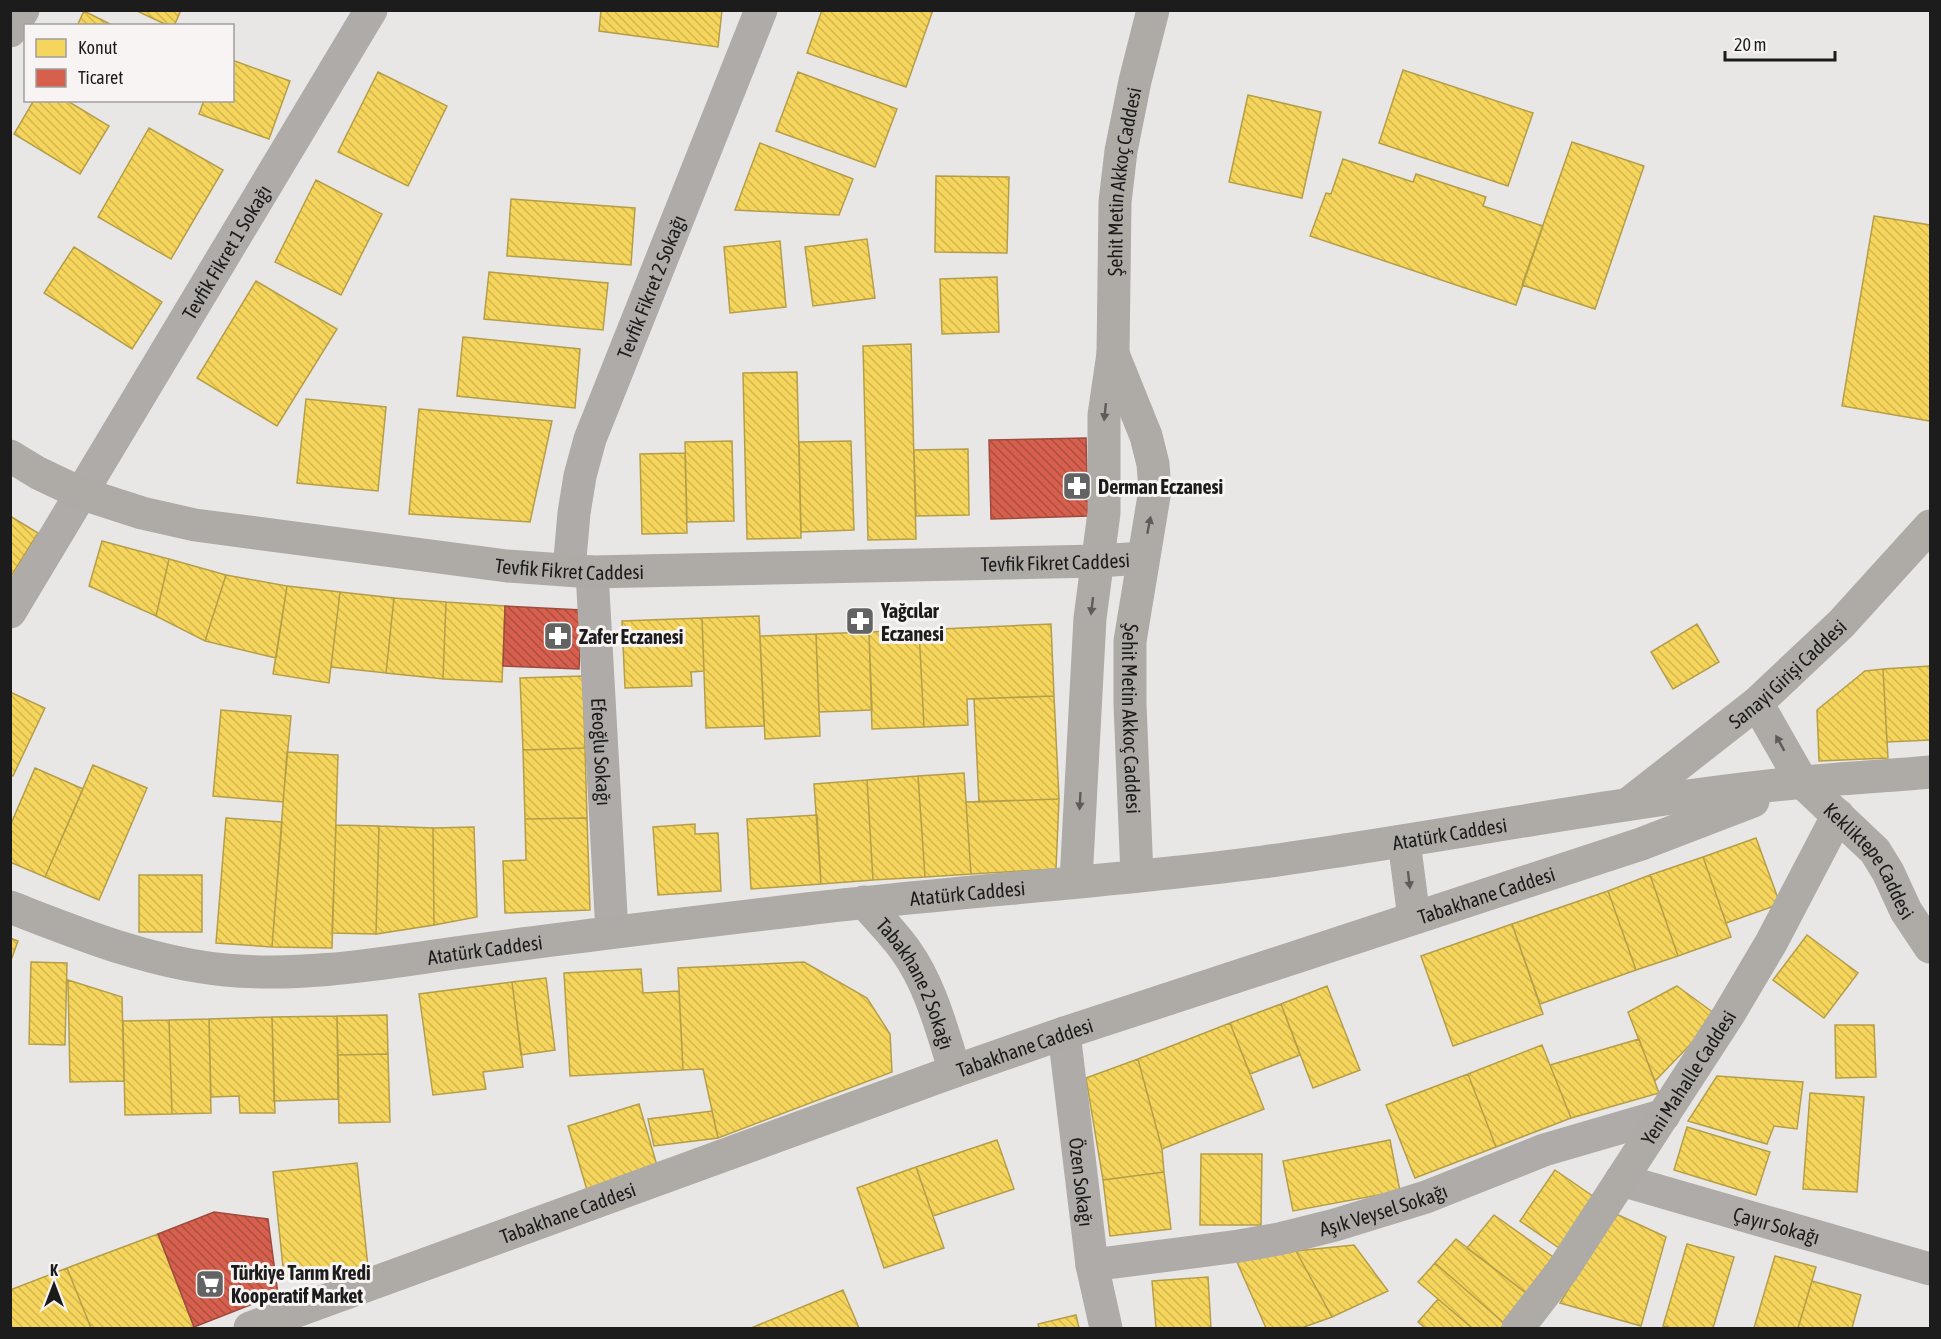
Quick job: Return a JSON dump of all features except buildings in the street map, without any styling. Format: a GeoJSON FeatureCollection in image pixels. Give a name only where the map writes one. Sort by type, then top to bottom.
{"type":"FeatureCollection","features":[{"type":"Feature","properties":{"kind":"street"},"geometry":{"type":"LineString","coordinates":[[10,31],[23,10]]}},
{"type":"Feature","properties":{"kind":"street","name":"Tevfik Fikret 1 Sokağı"},"geometry":{"type":"LineString","coordinates":[[10,612],[371,10]]}},
{"type":"Feature","properties":{"kind":"street","name":"Tevfik Fikret 2 Sokağı"},"geometry":{"type":"LineString","coordinates":[[581,571],[574,513],[580,476],[590,439],[761,10]]}},
{"type":"Feature","properties":{"kind":"street","name":"Şehit Metin Akkoç Caddesi"},"geometry":{"type":"LineString","coordinates":[[1076,881],[1090,618],[1104,513],[1104,416],[1113,354],[1115,202],[1120,151],[1153,10]]}},
{"type":"Feature","properties":{"kind":"street","name":"Şehit Metin Akkoç Caddesi"},"geometry":{"type":"LineString","coordinates":[[1113,354],[1146,436],[1153,464],[1155,490],[1130,641],[1130,704],[1137,876]]}},
{"type":"Feature","properties":{"kind":"street","name":"Tevfik Fikret Caddesi"},"geometry":{"type":"LineString","coordinates":[[10,456],[38,473],[80,493],[142,513],[195,525],[507,566],[581,571],[1098,561],[1143,558]]}},
{"type":"Feature","properties":{"kind":"street","name":"Sanayi Girişi Caddesi"},"geometry":{"type":"LineString","coordinates":[[1627,806],[1757,703],[1841,624],[1930,526]]}},
{"type":"Feature","properties":{"kind":"street","name":"Efeoğlu Sokağı"},"geometry":{"type":"LineString","coordinates":[[581,571],[612,932]]}},
{"type":"Feature","properties":{"kind":"street","name":"Kekliktepe Caddesi"},"geometry":{"type":"LineString","coordinates":[[1757,703],[1802,782],[1875,851],[1888,872],[1906,911],[1930,947]]}},
{"type":"Feature","properties":{"kind":"street","name":"Atatürk Caddesi"},"geometry":{"type":"LineString","coordinates":[[10,907],[129,951],[172,962],[270,974],[324,971],[612,932],[864,902],[1261,862],[1627,806],[1802,782],[1930,772]]}},
{"type":"Feature","properties":{"kind":"street","name":"Tabakhane Caddesi"},"geometry":{"type":"LineString","coordinates":[[250,1329],[320,1316],[955,1071],[1064,1033],[1641,844],[1802,782]]}},
{"type":"Feature","properties":{"kind":"street","name":"Yeni Mahalle Caddesi"},"geometry":{"type":"LineString","coordinates":[[1518,1329],[1562,1271],[1729,1014],[1771,943],[1838,815]]}},
{"type":"Feature","properties":{"kind":"street"},"geometry":{"type":"LineString","coordinates":[[1404,841],[1414,918]]}},
{"type":"Feature","properties":{"kind":"street","name":"Tabakhane 2 Sokağı"},"geometry":{"type":"LineString","coordinates":[[864,902],[907,952],[934,1008],[955,1071]]}},
{"type":"Feature","properties":{"kind":"street","name":"Özen Sokağı"},"geometry":{"type":"LineString","coordinates":[[1064,1033],[1092,1265],[1106,1329]]}},
{"type":"Feature","properties":{"kind":"street","name":"Aşık Veysel Sokağı"},"geometry":{"type":"LineString","coordinates":[[1092,1265],[1239,1246],[1335,1225],[1426,1197],[1544,1150],[1664,1115]]}},
{"type":"Feature","properties":{"kind":"street","name":"Çayır Sokağı"},"geometry":{"type":"LineString","coordinates":[[1622,1180],[1930,1269]]}},
{"type":"Feature","properties":{"kind":"place","name":"Derman Eczanesi"},"geometry":{"type":"Point","coordinates":[1077,486]}},
{"type":"Feature","properties":{"kind":"place","name":"Yağcılar Eczanesi"},"geometry":{"type":"Point","coordinates":[860,621]}},
{"type":"Feature","properties":{"kind":"place","name":"Zafer Eczanesi"},"geometry":{"type":"Point","coordinates":[558,636]}},
{"type":"Feature","properties":{"kind":"place","name":"Türkiye Tarım Kredi Kooperatif Market"},"geometry":{"type":"Point","coordinates":[210,1284]}}]}
